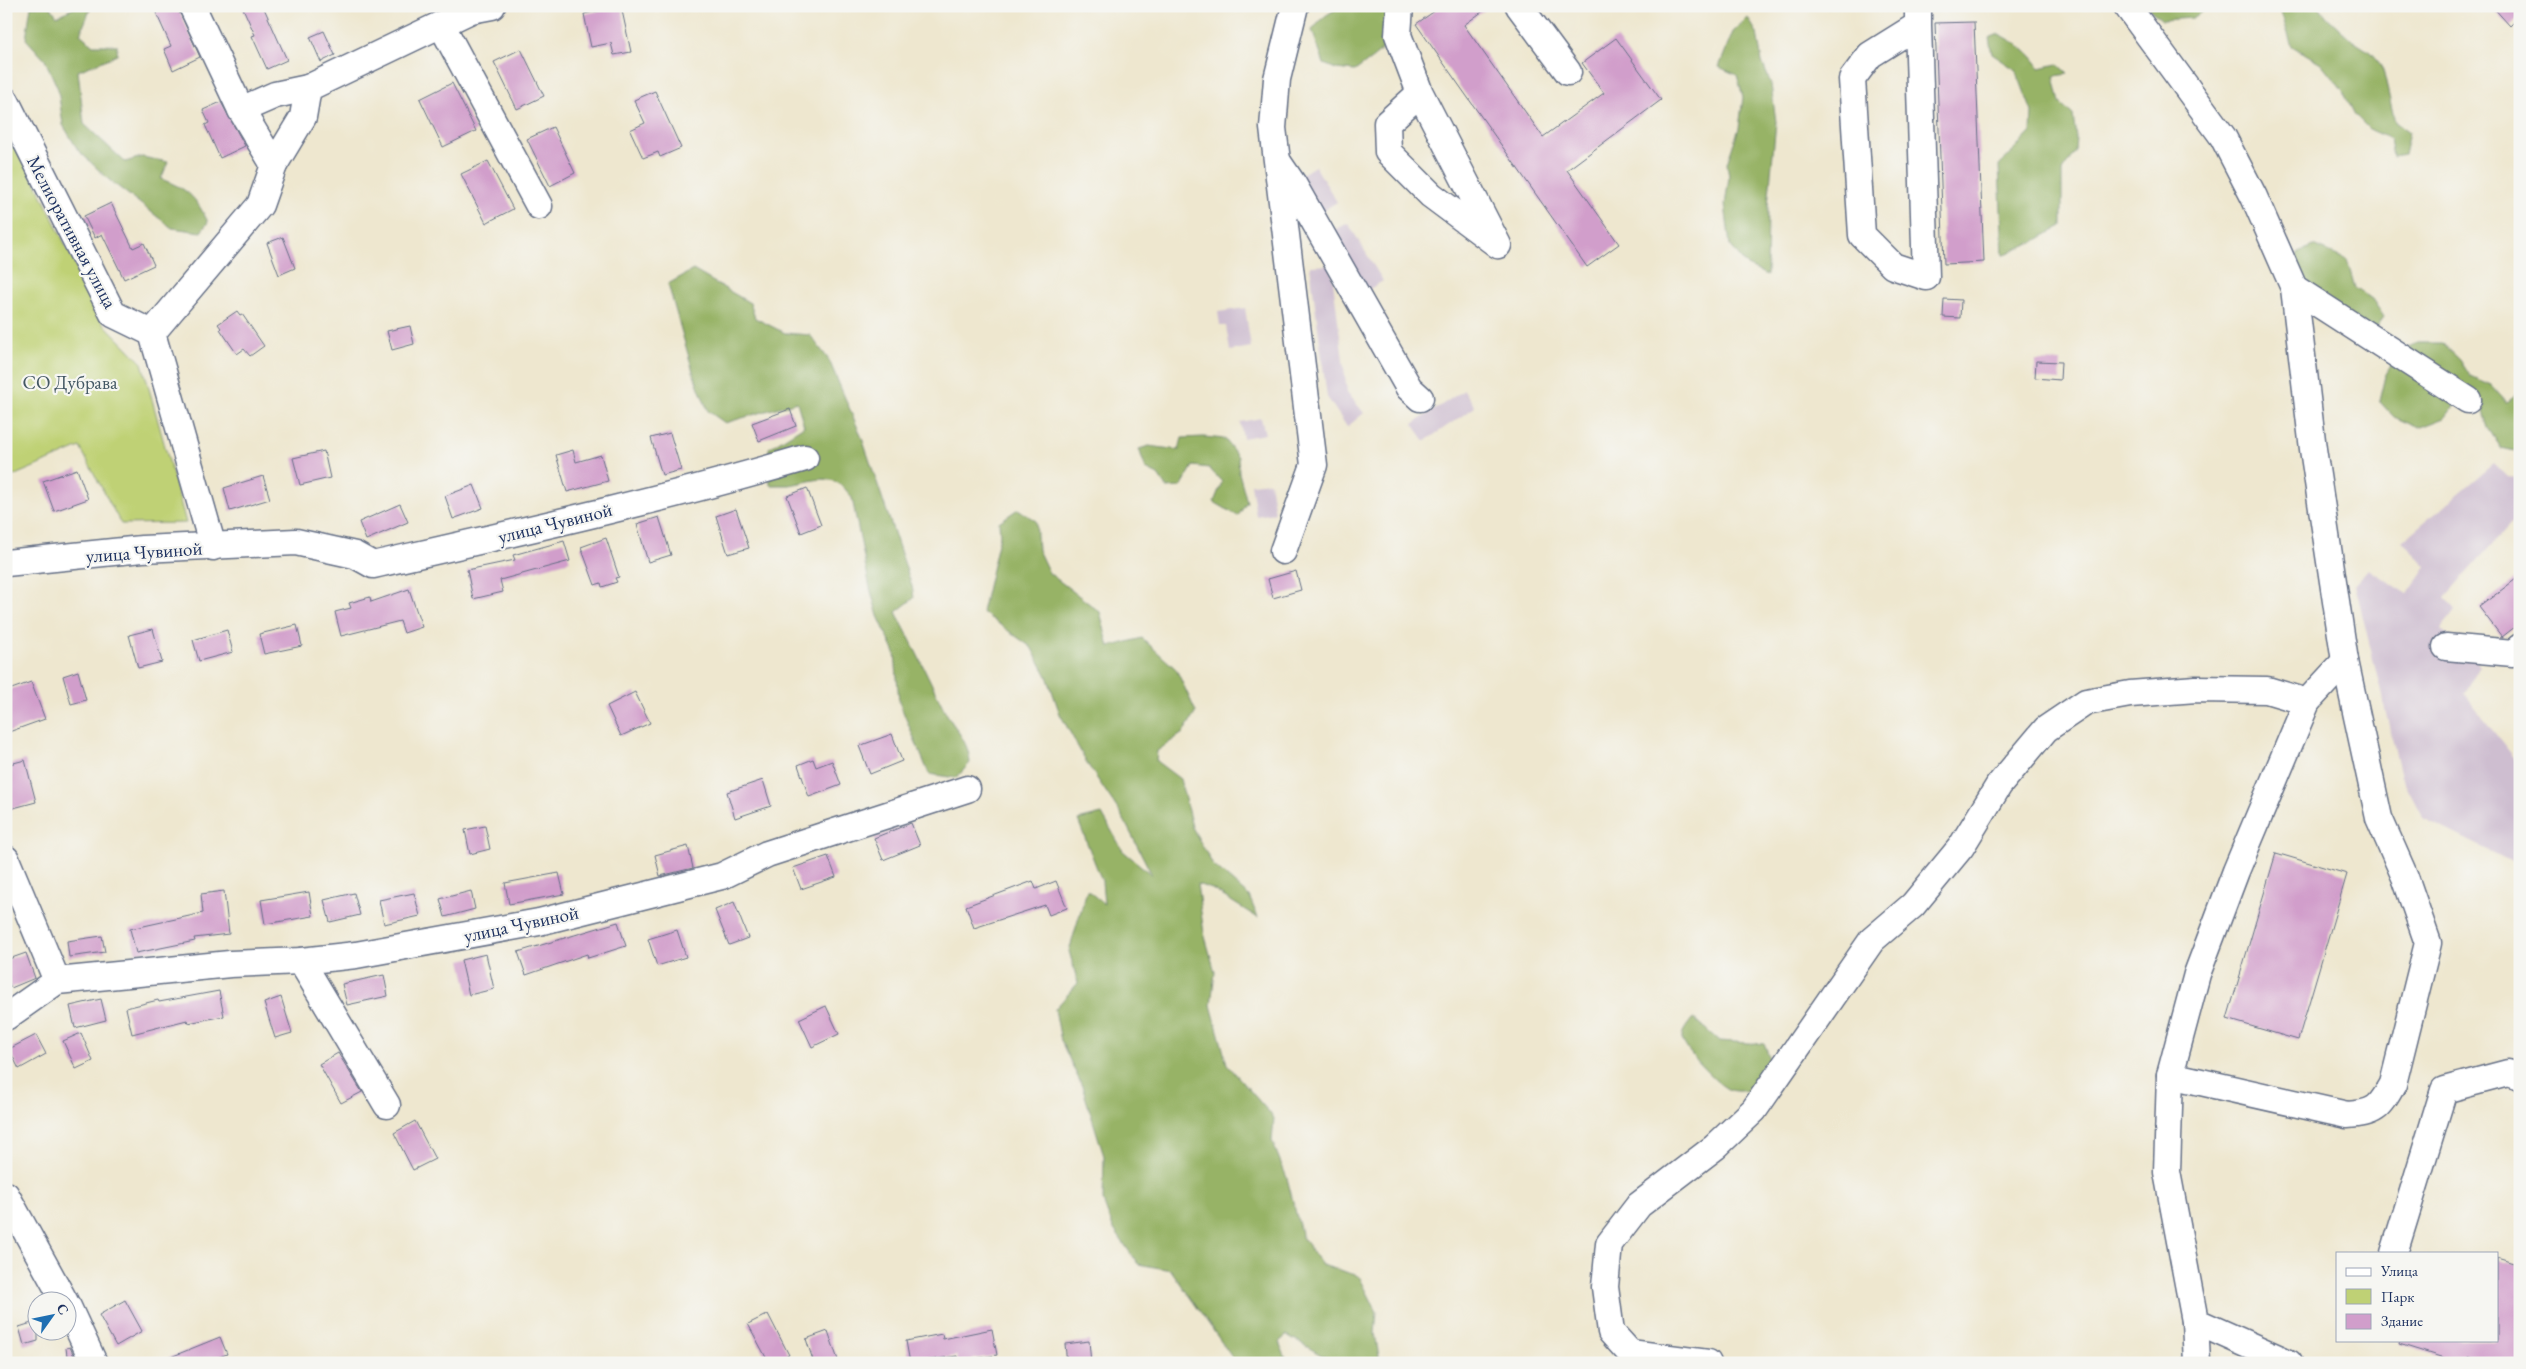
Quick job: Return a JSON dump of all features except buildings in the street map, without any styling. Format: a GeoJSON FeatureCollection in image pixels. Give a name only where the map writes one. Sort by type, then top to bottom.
{"type":"FeatureCollection","features":[{"type":"Feature","properties":{"kind":"street"},"geometry":{"type":"LineString","coordinates":[[192,6],[241,110],[274,165]]}},
{"type":"Feature","properties":{"kind":"street"},"geometry":{"type":"LineString","coordinates":[[1283,551],[1314,465],[1275,158],[1273,128],[1277,79],[1295,6]]}},
{"type":"Feature","properties":{"kind":"street"},"geometry":{"type":"LineString","coordinates":[[1400,6],[1398,35],[1420,93],[1498,244],[1431,196],[1388,152],[1387,123],[1420,93]]}},
{"type":"Feature","properties":{"kind":"street"},"geometry":{"type":"LineString","coordinates":[[1519,6],[1568,72]]}},
{"type":"Feature","properties":{"kind":"street"},"geometry":{"type":"LineString","coordinates":[[2127,6],[2223,136],[2254,197],[2294,288],[2313,449],[2344,662],[2379,818],[2405,877],[2428,943],[2393,1084],[2383,1102],[2369,1114],[2347,1115],[2170,1075]]}},
{"type":"Feature","properties":{"kind":"street"},"geometry":{"type":"LineString","coordinates":[[241,110],[275,95],[308,88],[477,8]]}},
{"type":"Feature","properties":{"kind":"street"},"geometry":{"type":"LineString","coordinates":[[1918,16],[1926,258],[1926,277],[1893,266],[1862,235],[1852,79],[1870,56],[1918,16]]}},
{"type":"Feature","properties":{"kind":"street"},"geometry":{"type":"LineString","coordinates":[[442,26],[539,206]]}},
{"type":"Feature","properties":{"kind":"street"},"geometry":{"type":"LineString","coordinates":[[213,547],[152,333],[260,205],[274,165],[304,117],[308,88]]}},
{"type":"Feature","properties":{"kind":"street","name":"Мелиоративная улица"},"geometry":{"type":"LineString","coordinates":[[6,101],[112,314],[152,333]]}},
{"type":"Feature","properties":{"kind":"street"},"geometry":{"type":"LineString","coordinates":[[1275,158],[1293,184],[1409,388],[1420,398]]}},
{"type":"Feature","properties":{"kind":"street"},"geometry":{"type":"LineString","coordinates":[[2294,288],[2468,400]]}},
{"type":"Feature","properties":{"kind":"street","name":"улица Чувиной"},"geometry":{"type":"LineString","coordinates":[[6,563],[142,550],[296,542],[355,555],[373,565],[552,524],[732,479],[805,458]]}},
{"type":"Feature","properties":{"kind":"street"},"geometry":{"type":"LineString","coordinates":[[2446,648],[2513,653],[2520,647]]}},
{"type":"Feature","properties":{"kind":"street"},"geometry":{"type":"LineString","coordinates":[[2197,1363],[2195,1321],[2167,1172],[2170,1075],[2197,974],[2240,862],[2307,702],[2344,662]]}},
{"type":"Feature","properties":{"kind":"street"},"geometry":{"type":"LineString","coordinates":[[1708,1363],[1630,1353],[1611,1332],[1604,1288],[1608,1244],[1639,1205],[1716,1147],[1754,1110],[1872,940],[1913,904],[1961,847],[1999,785],[2046,729],[2086,702],[2130,694],[2196,689],[2267,690],[2307,702]]}},
{"type":"Feature","properties":{"kind":"street","name":"улица Чувиной"},"geometry":{"type":"LineString","coordinates":[[6,1017],[57,981],[230,964],[301,961],[356,955],[539,922],[722,876],[767,854],[967,788]]}},
{"type":"Feature","properties":{"kind":"street"},"geometry":{"type":"LineString","coordinates":[[6,859],[57,981]]}},
{"type":"Feature","properties":{"kind":"street"},"geometry":{"type":"LineString","coordinates":[[301,961],[387,1105]]}},
{"type":"Feature","properties":{"kind":"street"},"geometry":{"type":"LineString","coordinates":[[2394,1252],[2444,1090],[2508,1073],[2520,1078]]}},
{"type":"Feature","properties":{"kind":"street"},"geometry":{"type":"LineString","coordinates":[[6,1195],[59,1292]]}},
{"type":"Feature","properties":{"kind":"street"},"geometry":{"type":"LineString","coordinates":[[2195,1321],[2289,1363]]}},
{"type":"Feature","properties":{"kind":"street"},"geometry":{"type":"LineString","coordinates":[[78,1329],[94,1363]]}},
{"type":"Feature","properties":{"kind":"shaded area"},"geometry":{"type":"Polygon","coordinates":[[[1315,166],[1337,202],[1321,212],[1299,176],[1315,166]]]}},
{"type":"Feature","properties":{"kind":"shaded area"},"geometry":{"type":"Polygon","coordinates":[[[1348,223],[1383,281],[1366,291],[1331,232],[1348,223]]]}},
{"type":"Feature","properties":{"kind":"shaded area"},"geometry":{"type":"Polygon","coordinates":[[[1331,265],[1347,392],[1364,413],[1347,427],[1327,397],[1310,266],[1331,265]]]}},
{"type":"Feature","properties":{"kind":"shaded area"},"geometry":{"type":"Polygon","coordinates":[[[1245,308],[1251,347],[1230,351],[1226,326],[1220,326],[1218,312],[1245,308]]]}},
{"type":"Feature","properties":{"kind":"shaded area"},"geometry":{"type":"Polygon","coordinates":[[[1464,390],[1475,407],[1425,441],[1413,424],[1464,390]]]}},
{"type":"Feature","properties":{"kind":"shaded area"},"geometry":{"type":"Polygon","coordinates":[[[1261,418],[1265,434],[1243,438],[1240,422],[1261,418]]]}},
{"type":"Feature","properties":{"kind":"shaded area"},"geometry":{"type":"Polygon","coordinates":[[[2494,463],[2508,477],[2520,478],[2520,513],[2445,597],[2455,611],[2441,629],[2480,665],[2464,694],[2520,765],[2520,866],[2423,818],[2401,776],[2355,584],[2368,569],[2408,594],[2427,566],[2402,541],[2494,463]]]}},
{"type":"Feature","properties":{"kind":"shaded area"},"geometry":{"type":"Polygon","coordinates":[[[1270,482],[1275,513],[1256,516],[1251,484],[1270,482]]]}},
{"type":"Feature","properties":{"kind":"green space"},"geometry":{"type":"Polygon","coordinates":[[[31,6],[50,6],[57,16],[78,6],[90,10],[80,34],[93,45],[117,45],[117,55],[78,71],[84,124],[125,162],[142,157],[168,162],[161,179],[178,186],[195,200],[208,222],[201,232],[172,228],[108,179],[78,150],[63,125],[58,89],[45,60],[26,39],[31,6]]]}},
{"type":"Feature","properties":{"kind":"green space"},"geometry":{"type":"Polygon","coordinates":[[[1341,6],[1388,6],[1389,31],[1385,45],[1381,51],[1355,71],[1336,69],[1324,64],[1312,30],[1325,16],[1341,6]]]}},
{"type":"Feature","properties":{"kind":"green space"},"geometry":{"type":"Polygon","coordinates":[[[2150,6],[2210,6],[2193,18],[2162,20],[2149,9],[2150,6]]]}},
{"type":"Feature","properties":{"kind":"green space"},"geometry":{"type":"Polygon","coordinates":[[[2279,6],[2319,6],[2327,17],[2353,41],[2370,52],[2382,66],[2395,122],[2409,132],[2404,155],[2393,157],[2390,139],[2370,130],[2355,115],[2342,89],[2321,63],[2292,46],[2279,6]]]}},
{"type":"Feature","properties":{"kind":"green space"},"geometry":{"type":"Polygon","coordinates":[[[1748,18],[1757,33],[1762,62],[1771,84],[1776,122],[1768,205],[1767,275],[1747,266],[1730,245],[1725,205],[1729,177],[1727,163],[1739,128],[1743,97],[1737,75],[1719,67],[1733,32],[1748,18]]]}},
{"type":"Feature","properties":{"kind":"green space"},"geometry":{"type":"Polygon","coordinates":[[[1999,34],[2022,48],[2040,68],[2057,64],[2068,74],[2054,76],[2060,103],[2073,115],[2076,137],[2075,152],[2062,171],[2062,226],[2035,241],[2003,255],[1999,166],[2031,132],[2032,112],[2016,70],[1992,54],[1989,38],[1999,34]]]}},
{"type":"Feature","properties":{"kind":"green space","name":"СО Дубрава"},"geometry":{"type":"Polygon","coordinates":[[[6,121],[103,323],[142,363],[186,523],[121,524],[80,447],[6,479],[6,121]]]}},
{"type":"Feature","properties":{"kind":"green space"},"geometry":{"type":"Polygon","coordinates":[[[2314,246],[2347,260],[2355,288],[2372,299],[2384,317],[2375,329],[2310,302],[2296,264],[2299,252],[2314,246]]]}},
{"type":"Feature","properties":{"kind":"green space"},"geometry":{"type":"Polygon","coordinates":[[[693,270],[750,303],[755,318],[785,333],[810,335],[829,360],[862,438],[912,586],[914,598],[896,612],[944,709],[967,748],[970,763],[956,778],[929,774],[899,702],[895,653],[878,616],[870,588],[852,498],[838,483],[831,480],[824,479],[789,485],[770,485],[769,448],[804,426],[797,402],[725,423],[708,411],[694,375],[668,284],[693,270]]]}},
{"type":"Feature","properties":{"kind":"green space"},"geometry":{"type":"Polygon","coordinates":[[[2418,343],[2442,343],[2460,360],[2470,376],[2491,385],[2506,402],[2520,392],[2520,452],[2501,448],[2488,428],[2479,399],[2466,390],[2445,418],[2419,428],[2394,417],[2379,401],[2385,376],[2400,350],[2418,343]]]}},
{"type":"Feature","properties":{"kind":"green space"},"geometry":{"type":"Polygon","coordinates":[[[1204,437],[1225,439],[1238,457],[1239,473],[1247,502],[1238,516],[1214,502],[1222,482],[1209,468],[1193,466],[1181,487],[1167,488],[1158,475],[1146,469],[1139,449],[1149,446],[1179,450],[1182,438],[1204,437]]]}},
{"type":"Feature","properties":{"kind":"green space"},"geometry":{"type":"Polygon","coordinates":[[[1018,509],[1036,521],[1038,550],[1049,573],[1100,612],[1109,647],[1142,638],[1176,669],[1196,712],[1183,733],[1157,751],[1156,761],[1180,779],[1192,827],[1213,865],[1249,896],[1258,918],[1212,889],[1197,884],[1204,933],[1215,972],[1211,1005],[1227,1064],[1274,1118],[1272,1141],[1287,1178],[1302,1237],[1322,1265],[1359,1276],[1377,1312],[1375,1333],[1380,1363],[1340,1363],[1328,1359],[1287,1335],[1279,1342],[1288,1363],[1236,1363],[1171,1270],[1138,1264],[1113,1228],[1103,1201],[1104,1156],[1082,1086],[1061,1041],[1055,1009],[1078,983],[1069,951],[1087,890],[1104,904],[1102,881],[1078,820],[1102,814],[1123,851],[1152,875],[1121,814],[1088,765],[1060,714],[1047,676],[1031,647],[982,612],[1000,535],[999,522],[1018,509]]]}},
{"type":"Feature","properties":{"kind":"green space"},"geometry":{"type":"Polygon","coordinates":[[[1693,1018],[1719,1041],[1764,1044],[1773,1067],[1766,1089],[1730,1090],[1710,1075],[1688,1050],[1682,1038],[1684,1030],[1693,1018]]]}}]}
